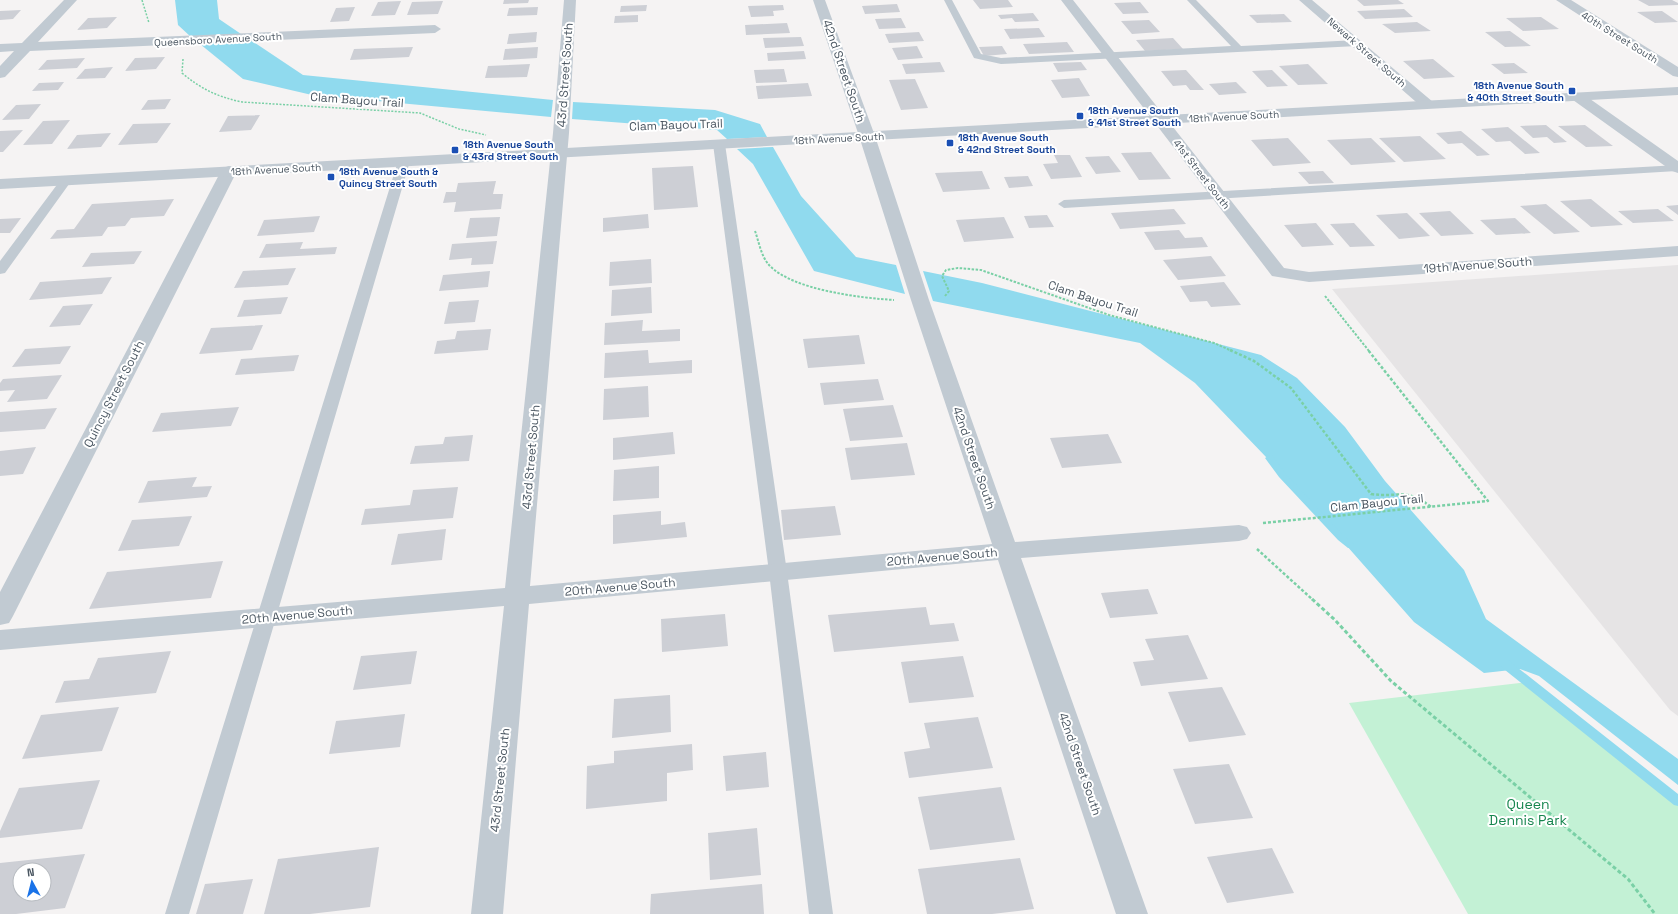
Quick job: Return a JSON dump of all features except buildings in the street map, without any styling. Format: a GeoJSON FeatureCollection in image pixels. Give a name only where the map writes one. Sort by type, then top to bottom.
{"type":"FeatureCollection","features":[{"type":"Feature","properties":{"kind":"street"},"geometry":{"type":"LineString","coordinates":[[0,74],[71,0]]}},
{"type":"Feature","properties":{"kind":"street","name":"43rd Street South"},"geometry":{"type":"LineString","coordinates":[[486,914],[518,596],[558,153],[570,0]]}},
{"type":"Feature","properties":{"kind":"street","name":"42nd Street South"},"geometry":{"type":"LineString","coordinates":[[819,0],[868,136],[920,300],[1132,914]]}},
{"type":"Feature","properties":{"kind":"street","name":"41st Street South"},"geometry":{"type":"LineString","coordinates":[[1067,0],[1278,272]]}},
{"type":"Feature","properties":{"kind":"street","name":"Newark Street South"},"geometry":{"type":"LineString","coordinates":[[1305,0],[1428,105]]}},
{"type":"Feature","properties":{"kind":"street","name":"40th Street South"},"geometry":{"type":"LineString","coordinates":[[1562,0],[1678,73]]}},
{"type":"Feature","properties":{"kind":"street","name":"Queensboro Avenue South"},"geometry":{"type":"LineString","coordinates":[[0,48],[435,29]]}},
{"type":"Feature","properties":{"kind":"street","name":"18th Avenue South"},"geometry":{"type":"LineString","coordinates":[[0,184],[1678,91]]}},
{"type":"Feature","properties":{"kind":"street"},"geometry":{"type":"LineString","coordinates":[[1578,97],[1678,168]]}},
{"type":"Feature","properties":{"kind":"street","name":"Quincy Street South"},"geometry":{"type":"LineString","coordinates":[[0,616],[229,171]]}},
{"type":"Feature","properties":{"kind":"street","name":"19th Avenue South"},"geometry":{"type":"LineString","coordinates":[[1278,272],[1310,277],[1678,251]]}},
{"type":"Feature","properties":{"kind":"street","name":"20th Avenue South"},"geometry":{"type":"LineString","coordinates":[[0,640],[518,596],[1246,529]]}},
{"type":"Feature","properties":{"kind":"lane"},"geometry":{"type":"LineString","coordinates":[[948,0],[977,56],[1001,61],[1357,43]]}},
{"type":"Feature","properties":{"kind":"lane"},"geometry":{"type":"LineString","coordinates":[[1191,0],[1239,49]]}},
{"type":"Feature","properties":{"kind":"lane"},"geometry":{"type":"LineString","coordinates":[[718,144],[778,572],[821,914]]}},
{"type":"Feature","properties":{"kind":"lane"},"geometry":{"type":"LineString","coordinates":[[176,914],[404,161]]}},
{"type":"Feature","properties":{"kind":"lane"},"geometry":{"type":"LineString","coordinates":[[1064,204],[1678,168]]}},
{"type":"Feature","properties":{"kind":"lane"},"geometry":{"type":"LineString","coordinates":[[0,270],[66,180]]}},
{"type":"Feature","properties":{"kind":"path"},"geometry":{"type":"LineString","coordinates":[[142,0],[149,23],[152,26]]}},
{"type":"Feature","properties":{"kind":"path","name":"Clam Bayou Trail"},"geometry":{"type":"LineString","coordinates":[[194,40],[182,62],[182,73],[199,88],[217,96],[242,102],[420,113],[459,130],[490,136]]}},
{"type":"Feature","properties":{"kind":"path","name":"Clam Bayou Trail"},"geometry":{"type":"LineString","coordinates":[[753,225],[762,253],[770,266],[793,279],[842,295],[880,300],[920,300],[945,296],[949,291],[942,276],[946,270],[958,268],[981,270],[1109,315],[1214,343],[1254,361],[1291,388],[1371,494],[1382,497],[1410,493],[1420,496],[1431,507]]}},
{"type":"Feature","properties":{"kind":"path"},"geometry":{"type":"LineString","coordinates":[[1310,277],[1488,501],[1431,507]]}},
{"type":"Feature","properties":{"kind":"path","name":"Clam Bayou Trail"},"geometry":{"type":"LineString","coordinates":[[1246,529],[1431,507]]}},
{"type":"Feature","properties":{"kind":"path"},"geometry":{"type":"LineString","coordinates":[[1246,529],[1335,620],[1391,681],[1628,879],[1655,914]]}},
{"type":"Feature","properties":{"kind":"shaded area"},"geometry":{"type":"Polygon","coordinates":[[[1678,265],[1678,716],[1670,710],[1332,289],[1678,265]]]}},
{"type":"Feature","properties":{"kind":"green space","name":"Queen Dennis Park"},"geometry":{"type":"Polygon","coordinates":[[[1529,682],[1678,801],[1678,914],[1468,914],[1349,703],[1529,682]]]}},
{"type":"Feature","properties":{"kind":"water"},"geometry":{"type":"Polygon","coordinates":[[[175,0],[217,0],[219,19],[241,34],[191,37],[178,25],[175,0]]]}},
{"type":"Feature","properties":{"kind":"water"},"geometry":{"type":"Polygon","coordinates":[[[252,41],[303,75],[553,100],[551,117],[312,95],[243,79],[200,44],[252,41]]]}},
{"type":"Feature","properties":{"kind":"water"},"geometry":{"type":"Polygon","coordinates":[[[573,102],[715,110],[760,124],[767,137],[727,139],[717,130],[572,119],[573,102]]]}},
{"type":"Feature","properties":{"kind":"water"},"geometry":{"type":"Polygon","coordinates":[[[773,147],[801,196],[856,257],[896,265],[905,294],[814,271],[753,164],[737,149],[773,147]]]}},
{"type":"Feature","properties":{"kind":"water"},"geometry":{"type":"Polygon","coordinates":[[[923,271],[982,283],[1261,355],[1297,378],[1345,427],[1385,481],[1464,570],[1486,619],[1678,759],[1678,785],[1539,676],[1520,669],[1484,673],[1414,622],[1293,485],[1195,383],[1140,343],[933,301],[923,271]]]}},
{"type":"Feature","properties":{"kind":"waterway"},"geometry":{"type":"LineString","coordinates":[[1270,458],[1282,475],[1341,538],[1351,546]]}},
{"type":"Feature","properties":{"kind":"waterway"},"geometry":{"type":"LineString","coordinates":[[1504,663],[1678,801]]}},
{"type":"Feature","properties":{"kind":"place","name":"18th Avenue South & 40th Street South"},"geometry":{"type":"Point","coordinates":[1572,91]}},
{"type":"Feature","properties":{"kind":"place","name":"18th Avenue South & 41st Street South"},"geometry":{"type":"Point","coordinates":[1080,116]}},
{"type":"Feature","properties":{"kind":"place","name":"18th Avenue South & 42nd Street South"},"geometry":{"type":"Point","coordinates":[950,143]}},
{"type":"Feature","properties":{"kind":"place","name":"18th Avenue South & 43rd Street South"},"geometry":{"type":"Point","coordinates":[455,150]}},
{"type":"Feature","properties":{"kind":"place","name":"18th Avenue South & Quincy Street South"},"geometry":{"type":"Point","coordinates":[331,177]}}]}
